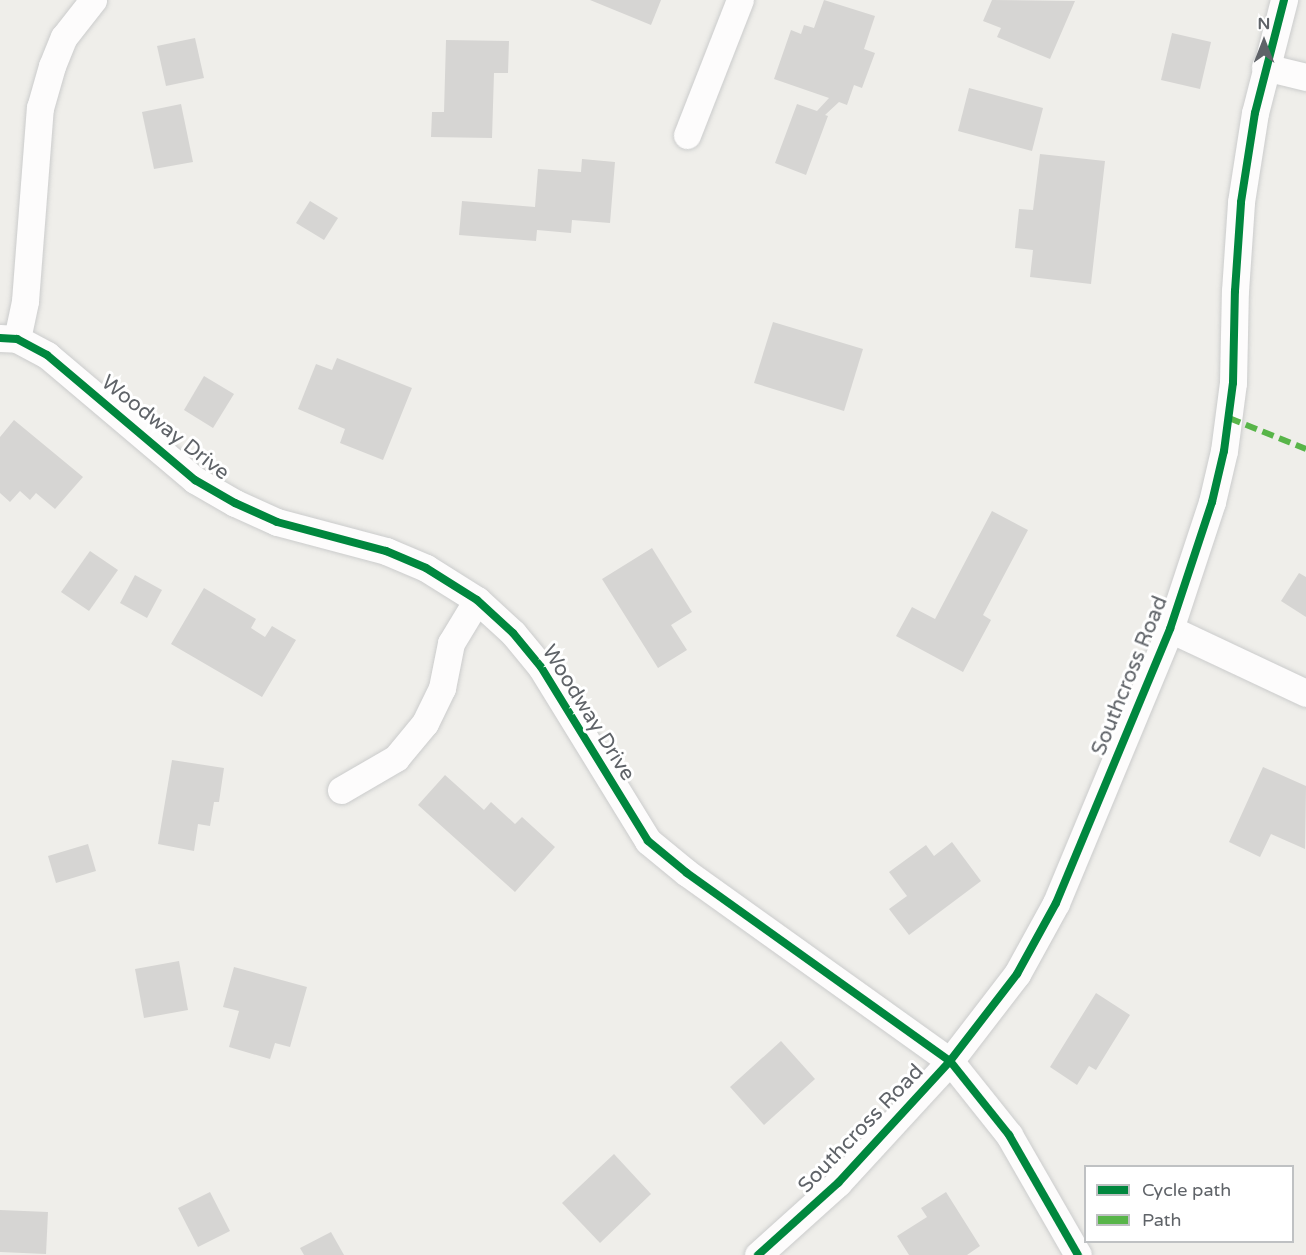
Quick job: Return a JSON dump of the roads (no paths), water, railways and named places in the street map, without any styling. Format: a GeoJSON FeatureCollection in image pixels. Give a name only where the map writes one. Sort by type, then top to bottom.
{"type":"FeatureCollection","features":[{"type":"Feature","properties":{"kind":"street","name":"Woodway Drive"},"geometry":{"type":"LineString","coordinates":[[93,0],[64,37],[52,66],[40,108],[25,301],[8,339],[47,355],[195,480],[235,503],[288,525],[386,550],[426,568],[477,600],[513,633],[541,667],[648,842],[687,873],[950,1061],[1009,1136],[1078,1255]]}},
{"type":"Feature","properties":{"kind":"street"},"geometry":{"type":"LineString","coordinates":[[687,135],[740,0]]}},
{"type":"Feature","properties":{"kind":"street","name":"Southcross Road"},"geometry":{"type":"LineString","coordinates":[[759,1255],[838,1183],[950,1061],[1017,974],[1056,903],[1170,629],[1208,518],[1224,451],[1233,383],[1241,202],[1275,3]]}},
{"type":"Feature","properties":{"kind":"street"},"geometry":{"type":"LineString","coordinates":[[1265,67],[1306,77]]}},
{"type":"Feature","properties":{"kind":"street"},"geometry":{"type":"LineString","coordinates":[[341,790],[396,758],[425,723],[442,688],[451,643],[477,600]]}},
{"type":"Feature","properties":{"kind":"street"},"geometry":{"type":"LineString","coordinates":[[1170,629],[1306,693]]}}]}
